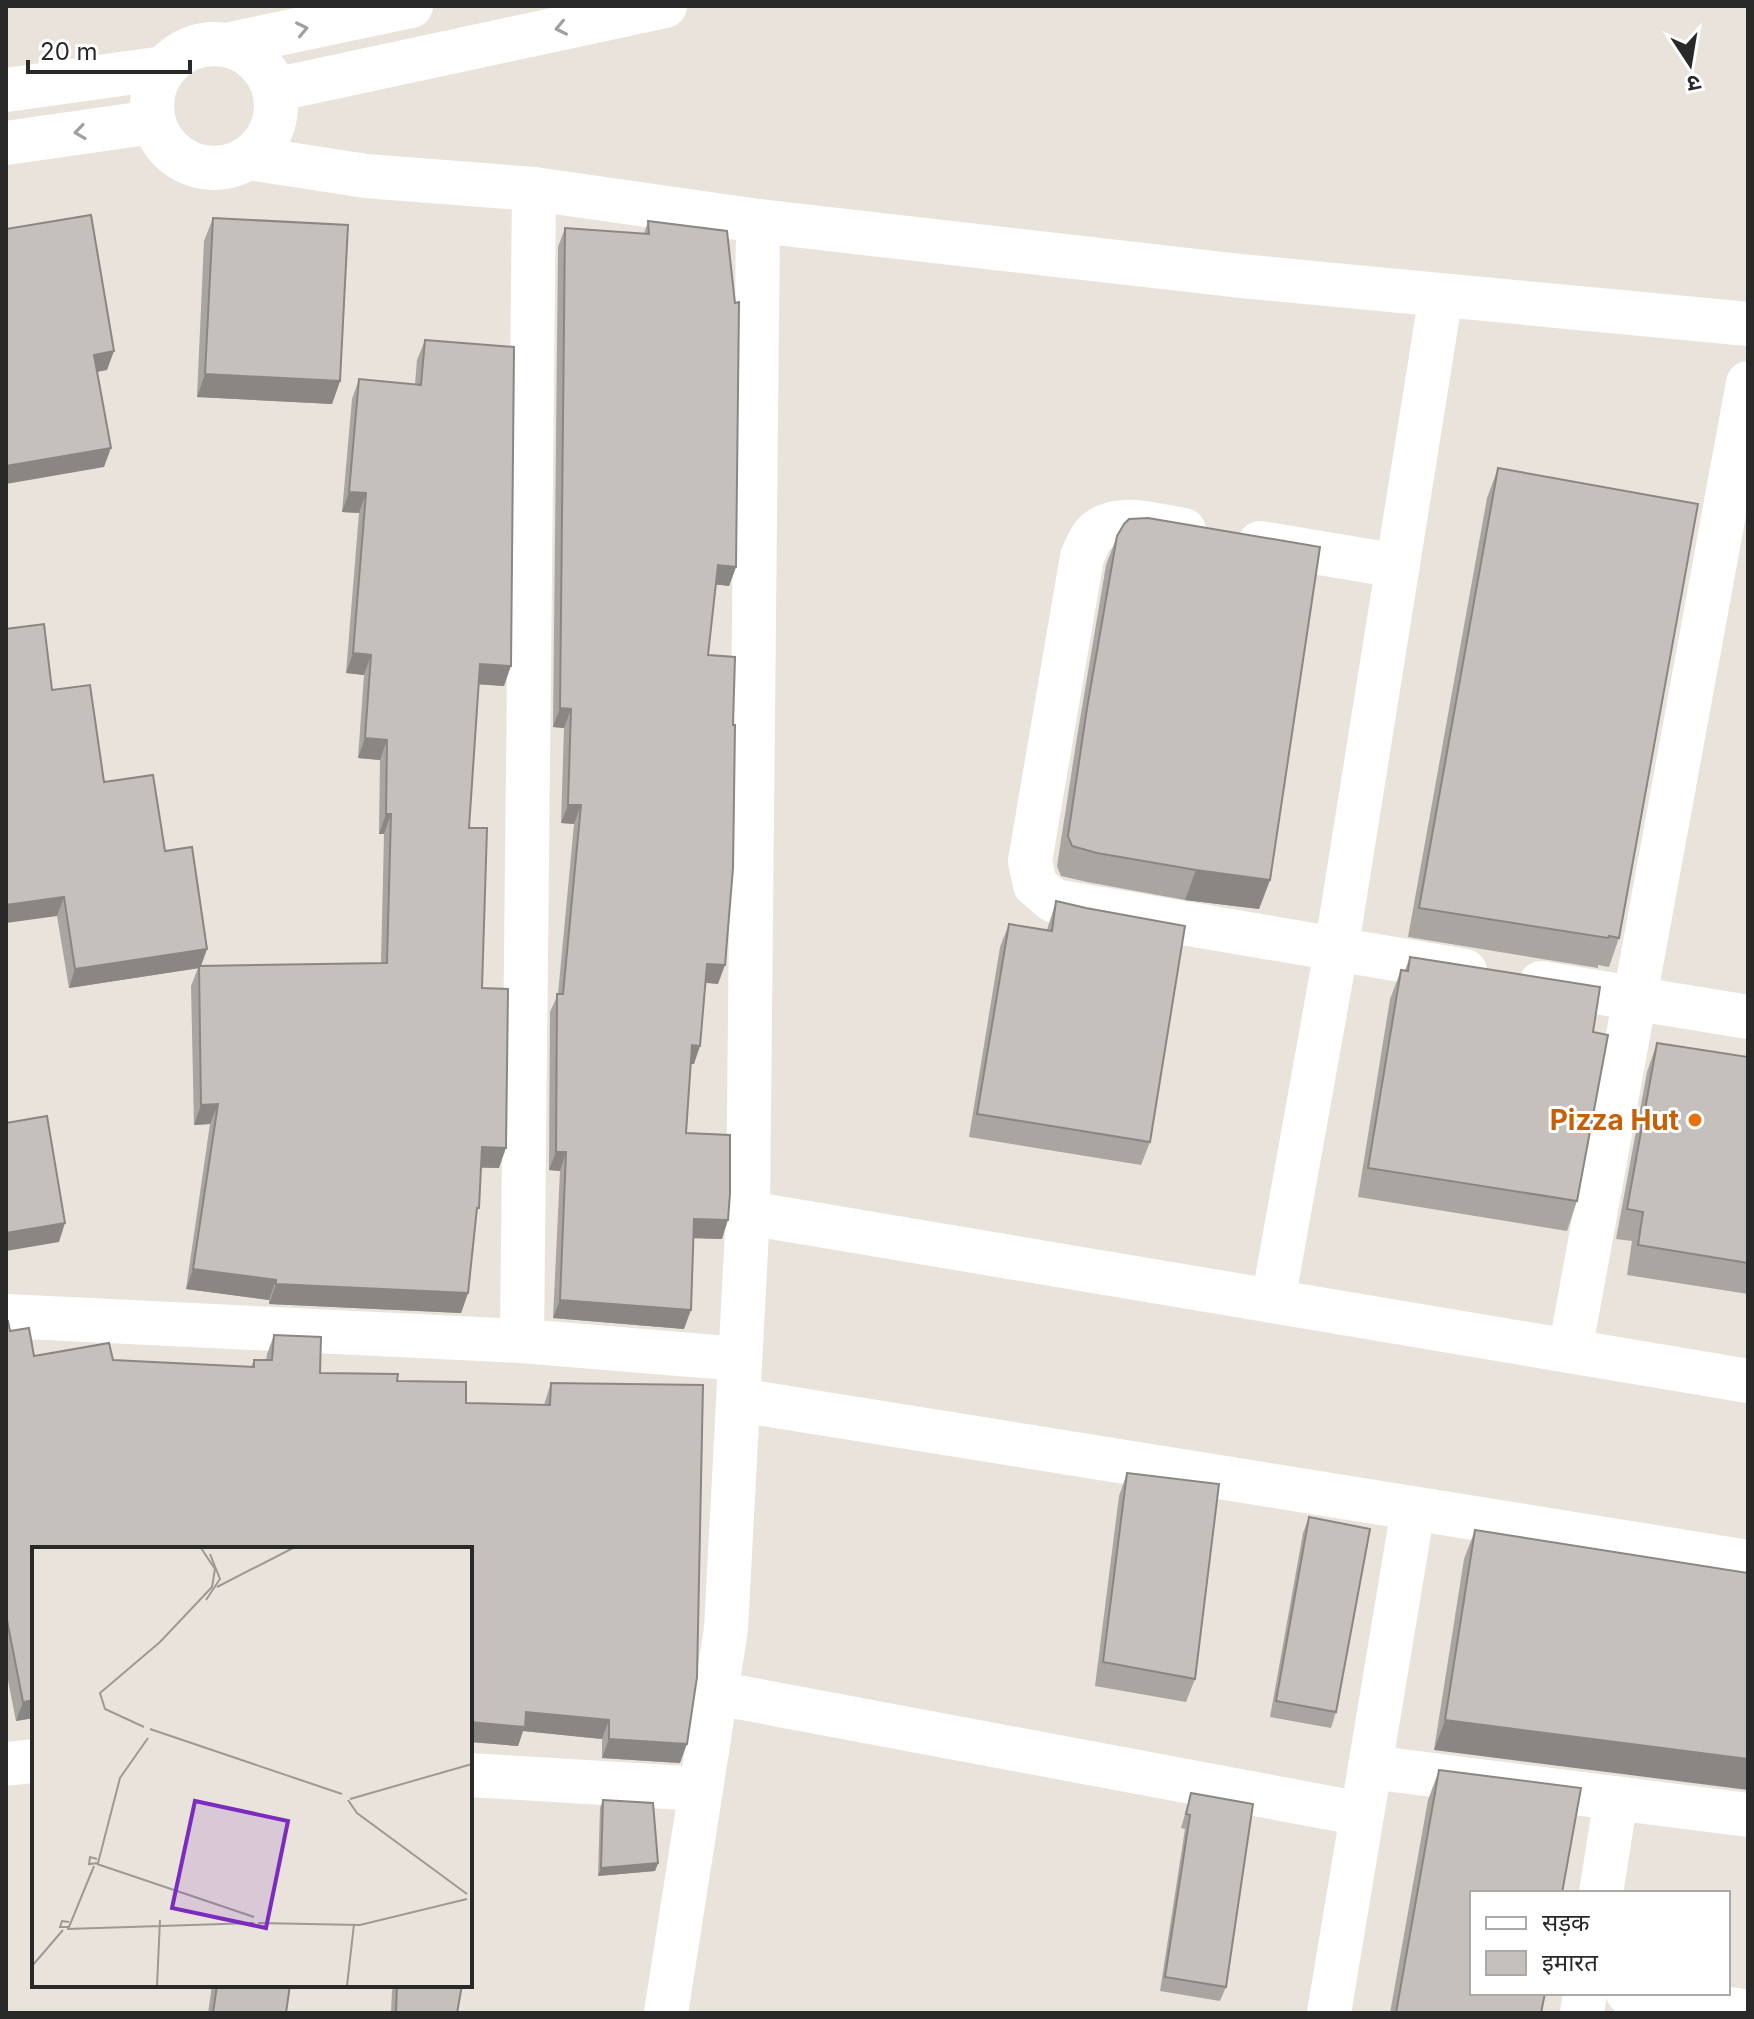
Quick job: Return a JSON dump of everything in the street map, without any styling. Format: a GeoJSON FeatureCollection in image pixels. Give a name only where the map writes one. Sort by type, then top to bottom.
{"type":"FeatureCollection","features":[{"type":"Feature","properties":{"kind":"street"},"geometry":{"type":"LineString","coordinates":[[226,45],[411,6]]}},
{"type":"Feature","properties":{"kind":"street"},"geometry":{"type":"LineString","coordinates":[[274,90],[665,6]]}},
{"type":"Feature","properties":{"kind":"street"},"geometry":{"type":"LineString","coordinates":[[202,44],[226,45],[243,50],[266,70],[274,90],[276,118],[267,139],[249,158],[227,167],[202,167],[179,158],[162,142],[153,122],[152,94],[164,68],[178,54],[202,44]]}},
{"type":"Feature","properties":{"kind":"street"},"geometry":{"type":"LineString","coordinates":[[6,90],[164,68]]}},
{"type":"Feature","properties":{"kind":"street"},"geometry":{"type":"LineString","coordinates":[[6,143],[153,122]]}},
{"type":"Feature","properties":{"kind":"street"},"geometry":{"type":"LineString","coordinates":[[249,158],[366,176],[534,189],[758,221],[1241,276],[1748,324]]}},
{"type":"Feature","properties":{"kind":"street"},"geometry":{"type":"LineString","coordinates":[[522,1341],[534,189]]}},
{"type":"Feature","properties":{"kind":"street"},"geometry":{"type":"LineString","coordinates":[[666,2013],[726,1629],[748,1213],[758,221]]}},
{"type":"Feature","properties":{"kind":"street"},"geometry":{"type":"LineString","coordinates":[[1273,1301],[1336,951],[1441,295]]}},
{"type":"Feature","properties":{"kind":"street"},"geometry":{"type":"LineString","coordinates":[[1570,1351],[1748,383]]}},
{"type":"Feature","properties":{"kind":"street"},"geometry":{"type":"LineString","coordinates":[[1398,566],[1140,523],[1117,521],[1094,534],[1082,557],[1030,861],[1035,885],[1054,901],[1336,951],[1748,1017]]}},
{"type":"Feature","properties":{"kind":"street"},"geometry":{"type":"LineString","coordinates":[[748,1213],[1748,1381]]}},
{"type":"Feature","properties":{"kind":"street"},"geometry":{"type":"LineString","coordinates":[[6,1316],[522,1341],[739,1379],[1413,1509],[1748,1562]]}},
{"type":"Feature","properties":{"kind":"street"},"geometry":{"type":"LineString","coordinates":[[1329,2013],[1413,1509]]}},
{"type":"Feature","properties":{"kind":"street"},"geometry":{"type":"LineString","coordinates":[[716,1693],[1362,1814]]}},
{"type":"Feature","properties":{"kind":"street"},"geometry":{"type":"LineString","coordinates":[[6,1764],[32,1761]]}},
{"type":"Feature","properties":{"kind":"street"},"geometry":{"type":"LineString","coordinates":[[1370,1767],[1748,1815]]}},
{"type":"Feature","properties":{"kind":"street"},"geometry":{"type":"LineString","coordinates":[[472,1775],[701,1789]]}},
{"type":"Feature","properties":{"kind":"street"},"geometry":{"type":"LineString","coordinates":[[1601,1891],[1616,1798]]}},
{"type":"Feature","properties":{"kind":"street"},"geometry":{"type":"LineString","coordinates":[[1641,1995],[1748,2012]]}},
{"type":"Feature","properties":{"kind":"building"},"geometry":{"type":"Polygon","coordinates":[[[91,215],[114,351],[94,355],[111,448],[6,466],[6,229],[91,215]]]}},
{"type":"Feature","properties":{"kind":"building"},"geometry":{"type":"Polygon","coordinates":[[[213,218],[348,225],[340,381],[205,374],[213,218]]]}},
{"type":"Feature","properties":{"kind":"building"},"geometry":{"type":"Polygon","coordinates":[[[648,221],[727,231],[735,303],[739,302],[736,567],[718,565],[708,655],[735,657],[733,868],[725,965],[707,964],[700,1046],[692,1045],[686,1133],[730,1135],[730,1193],[728,1220],[694,1219],[691,1310],[560,1300],[566,1152],[556,1152],[557,994],[563,994],[581,805],[568,805],[571,709],[560,708],[565,228],[649,234],[648,221]]]}},
{"type":"Feature","properties":{"kind":"building"},"geometry":{"type":"Polygon","coordinates":[[[425,340],[514,347],[511,666],[480,664],[469,828],[487,828],[482,988],[508,989],[506,1148],[482,1147],[479,1208],[468,1293],[276,1284],[276,1280],[193,1269],[218,1104],[201,1105],[199,966],[387,963],[391,814],[386,814],[387,740],[365,738],[371,655],[353,653],[366,493],[349,492],[359,379],[421,385],[425,340]]]}},
{"type":"Feature","properties":{"kind":"building"},"geometry":{"type":"Polygon","coordinates":[[[1498,468],[1698,504],[1619,938],[1419,908],[1498,468]]]}},
{"type":"Feature","properties":{"kind":"building"},"geometry":{"type":"Polygon","coordinates":[[[1148,518],[1320,547],[1270,880],[1097,853],[1072,846],[1068,836],[1117,536],[1129,519],[1148,518]]]}},
{"type":"Feature","properties":{"kind":"building"},"geometry":{"type":"Polygon","coordinates":[[[44,624],[52,690],[90,685],[104,782],[153,775],[165,851],[192,847],[207,949],[75,969],[64,897],[6,905],[6,629],[44,624]]]}},
{"type":"Feature","properties":{"kind":"building"},"geometry":{"type":"Polygon","coordinates":[[[1056,901],[1185,926],[1150,1142],[977,1114],[1009,924],[1052,931],[1056,901]]]}},
{"type":"Feature","properties":{"kind":"building"},"geometry":{"type":"Polygon","coordinates":[[[1410,957],[1600,987],[1593,1032],[1608,1035],[1577,1201],[1368,1168],[1401,970],[1408,971],[1410,957]]]}},
{"type":"Feature","properties":{"kind":"building"},"geometry":{"type":"Polygon","coordinates":[[[1657,1043],[1748,1057],[1748,1263],[1638,1245],[1643,1212],[1627,1209],[1657,1043]]]}},
{"type":"Feature","properties":{"kind":"building"},"geometry":{"type":"Polygon","coordinates":[[[47,1116],[65,1223],[6,1233],[6,1123],[47,1116]]]}},
{"type":"Feature","properties":{"kind":"building"},"geometry":{"type":"Polygon","coordinates":[[[6,1320],[10,1331],[29,1328],[34,1356],[109,1343],[113,1360],[254,1367],[254,1360],[272,1360],[274,1335],[321,1337],[320,1373],[398,1374],[397,1381],[466,1382],[466,1403],[550,1405],[551,1383],[703,1385],[697,1677],[687,1744],[609,1739],[609,1720],[526,1712],[525,1727],[472,1722],[472,1547],[32,1547],[32,1700],[23,1702],[6,1615],[6,1320]]]}},
{"type":"Feature","properties":{"kind":"building"},"geometry":{"type":"Polygon","coordinates":[[[1127,1473],[1219,1484],[1195,1679],[1103,1662],[1127,1473]]]}},
{"type":"Feature","properties":{"kind":"building"},"geometry":{"type":"Polygon","coordinates":[[[1309,1517],[1370,1529],[1336,1712],[1276,1701],[1309,1517]]]}},
{"type":"Feature","properties":{"kind":"building"},"geometry":{"type":"Polygon","coordinates":[[[1475,1530],[1748,1573],[1748,1759],[1445,1720],[1475,1530]]]}},
{"type":"Feature","properties":{"kind":"building"},"geometry":{"type":"Polygon","coordinates":[[[1439,1770],[1581,1788],[1562,1891],[1470,1891],[1470,1995],[1545,1995],[1541,2013],[1396,2013],[1439,1770]]]}},
{"type":"Feature","properties":{"kind":"building"},"geometry":{"type":"Polygon","coordinates":[[[1191,1793],[1253,1804],[1226,1987],[1165,1977],[1191,1793]]]}},
{"type":"Feature","properties":{"kind":"building"},"geometry":{"type":"Polygon","coordinates":[[[603,1800],[653,1803],[658,1863],[601,1868],[603,1800]]]}},
{"type":"Feature","properties":{"kind":"building"},"geometry":{"type":"Polygon","coordinates":[[[217,1987],[290,1987],[286,2013],[213,2013],[217,1987]]]}},
{"type":"Feature","properties":{"kind":"building"},"geometry":{"type":"Polygon","coordinates":[[[397,1987],[462,1987],[457,2013],[396,2013],[397,1987]]]}},
{"type":"Feature","properties":{"kind":"place","name":"Pizza Hut"},"geometry":{"type":"Point","coordinates":[1695,1120]}}]}
